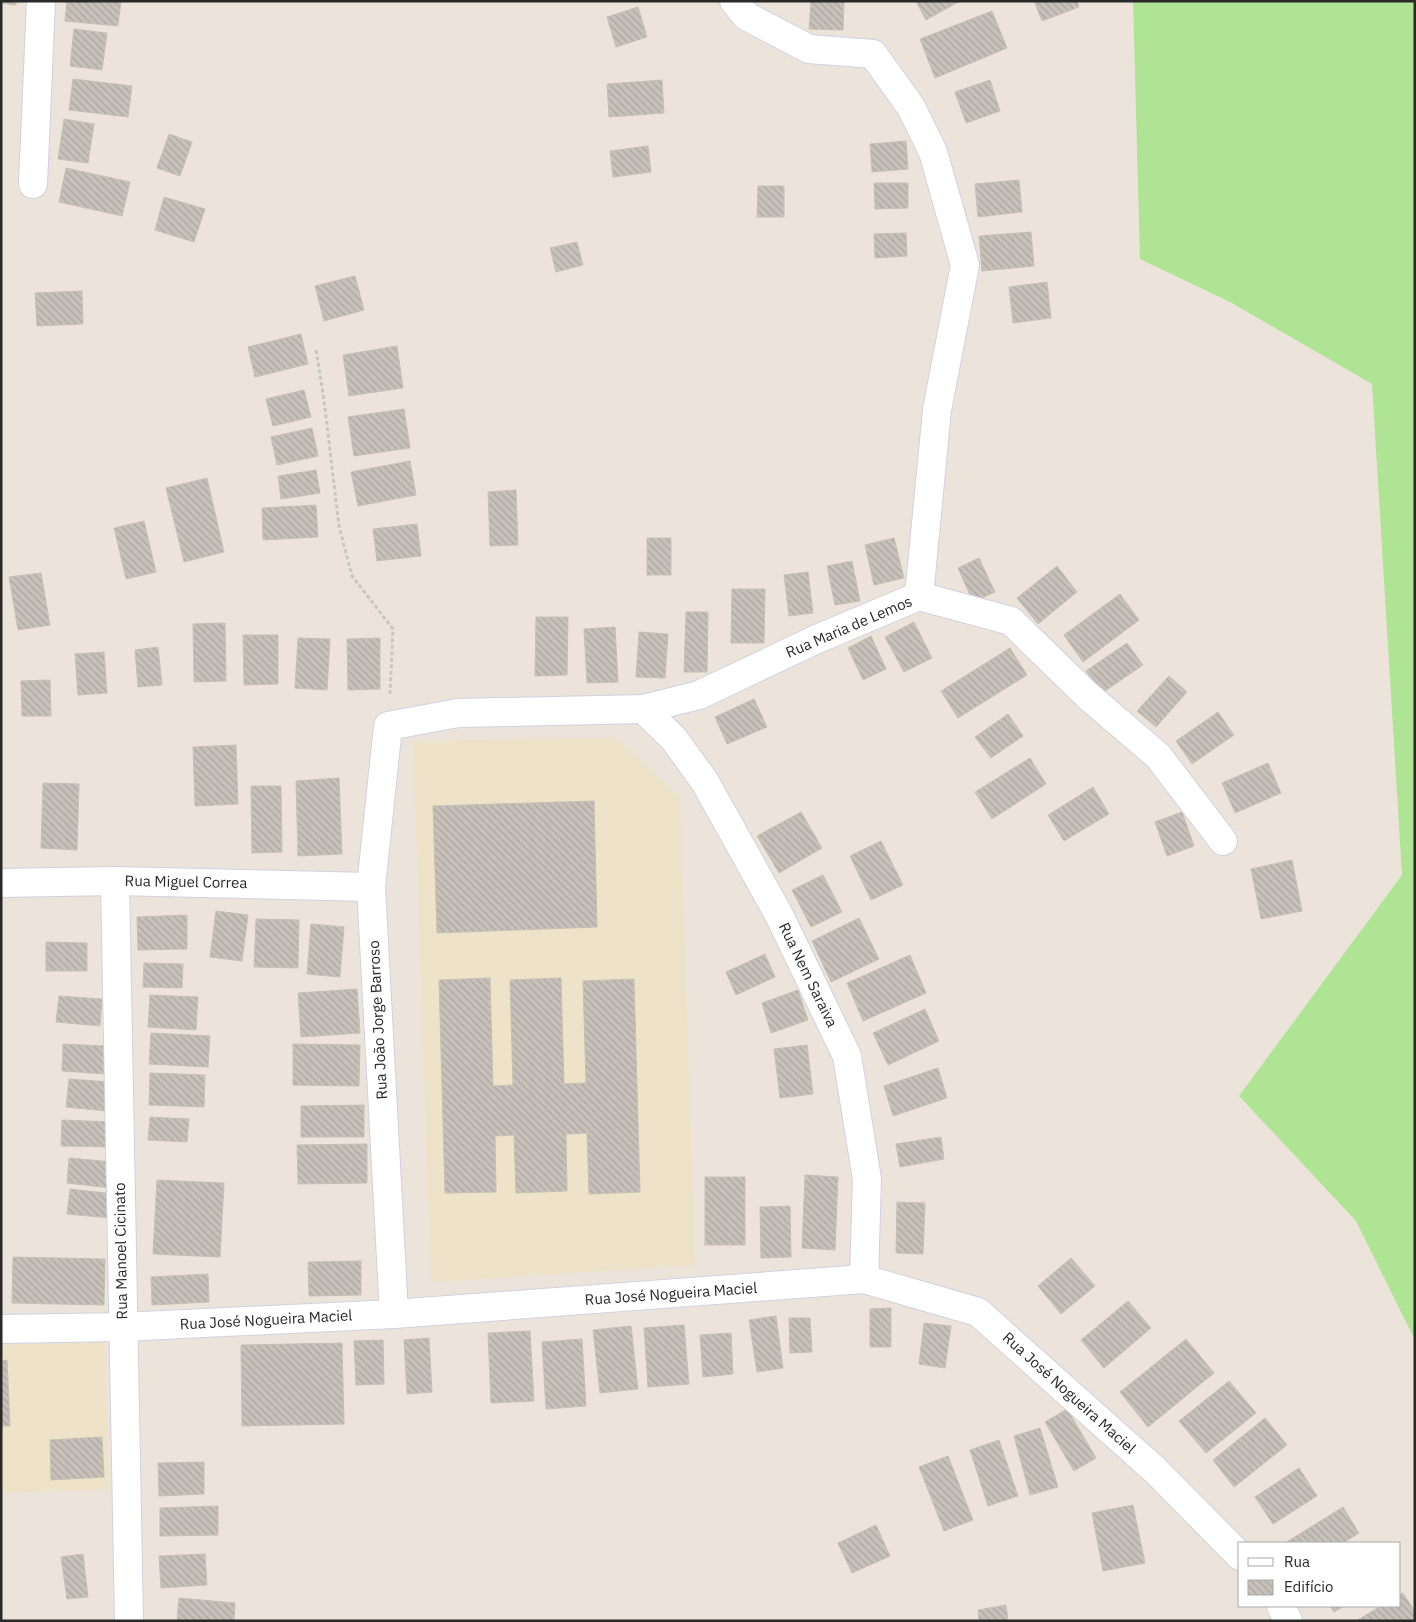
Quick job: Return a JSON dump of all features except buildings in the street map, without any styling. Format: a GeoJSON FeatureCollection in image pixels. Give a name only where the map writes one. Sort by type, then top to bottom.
{"type":"FeatureCollection","features":[{"type":"Feature","properties":{"kind":"street"},"geometry":{"type":"LineString","coordinates":[[33,184],[41,1]]}},
{"type":"Feature","properties":{"kind":"street"},"geometry":{"type":"LineString","coordinates":[[734,1],[746,16],[808,49],[873,54],[911,108],[934,152],[965,265],[937,410],[919,596]]}},
{"type":"Feature","properties":{"kind":"street","name":"Rua Maria de Lemos"},"geometry":{"type":"LineString","coordinates":[[388,726],[458,713],[644,709],[699,695],[816,639],[919,596],[1011,621],[1088,696],[1158,756],[1223,841]]}},
{"type":"Feature","properties":{"kind":"street","name":"Rua Nem Saraiva"},"geometry":{"type":"LineString","coordinates":[[644,709],[674,739],[705,782],[779,915],[847,1056],[867,1179],[864,1280]]}},
{"type":"Feature","properties":{"kind":"street","name":"Rua João Jorge Barroso"},"geometry":{"type":"LineString","coordinates":[[388,726],[371,886],[394,1314]]}},
{"type":"Feature","properties":{"kind":"street","name":"Rua Miguel Correa"},"geometry":{"type":"LineString","coordinates":[[1,883],[115,881],[371,886]]}},
{"type":"Feature","properties":{"kind":"street","name":"Rua Manoel Cicinato"},"geometry":{"type":"LineString","coordinates":[[115,881],[129,1621]]}},
{"type":"Feature","properties":{"kind":"street","name":"Rua José Nogueira Maciel"},"geometry":{"type":"LineString","coordinates":[[1,1328],[122,1327],[394,1314],[864,1280],[978,1312],[1155,1470],[1238,1554]]}},
{"type":"Feature","properties":{"kind":"street"},"geometry":{"type":"LineString","coordinates":[[1281,1607],[1288,1621]]}},
{"type":"Feature","properties":{"kind":"path"},"geometry":{"type":"LineString","coordinates":[[316,350],[324,400],[338,526],[352,576],[393,629],[388,726]]}},
{"type":"Feature","properties":{"kind":"shaded area"},"geometry":{"type":"Polygon","coordinates":[[[617,738],[680,798],[695,1265],[431,1282],[413,741],[617,738]]]}},
{"type":"Feature","properties":{"kind":"shaded area"},"geometry":{"type":"Polygon","coordinates":[[[105,1342],[109,1489],[1,1493],[1,1345],[105,1342]]]}},
{"type":"Feature","properties":{"kind":"green space"},"geometry":{"type":"Polygon","coordinates":[[[1133,1],[1415,1],[1415,1340],[1356,1221],[1239,1096],[1402,875],[1372,384],[1230,302],[1140,259],[1133,1]]]}}]}
